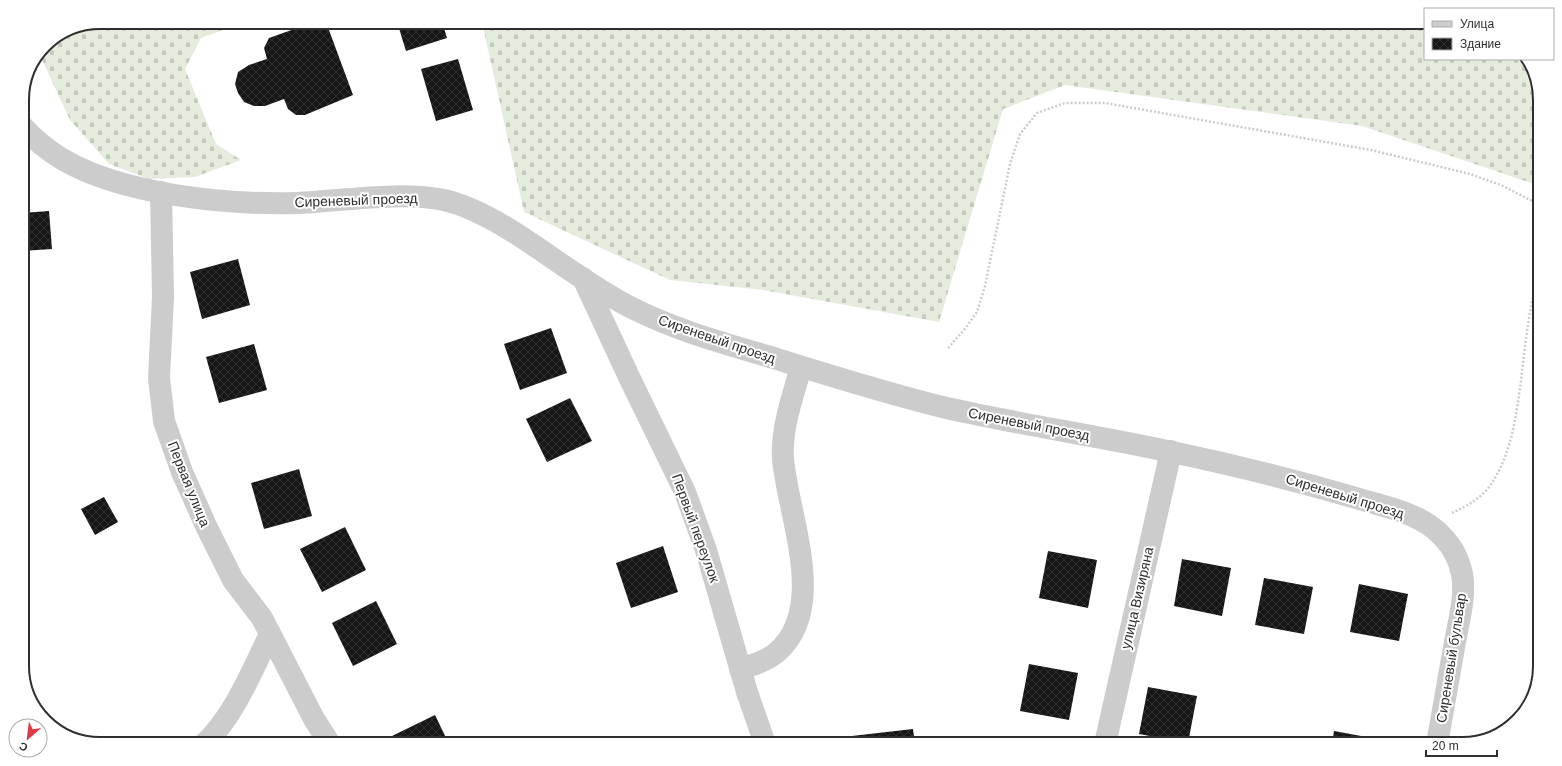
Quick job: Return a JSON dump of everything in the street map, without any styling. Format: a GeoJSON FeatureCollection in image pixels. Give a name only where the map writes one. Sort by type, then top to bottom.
{"type":"FeatureCollection","features":[{"type":"Feature","properties":{"kind":"street","name":"Сиреневый проезд"},"geometry":{"type":"LineString","coordinates":[[29,134],[36,141],[64,160],[94,174],[128,186],[211,200],[252,203],[294,203],[399,196],[424,197],[448,201],[472,209],[498,223],[627,305],[670,326],[881,391],[954,410],[1171,451],[1316,486],[1418,518]]}},
{"type":"Feature","properties":{"kind":"street","name":"Первая улица"},"geometry":{"type":"LineString","coordinates":[[162,192],[163,297],[159,378],[164,421],[185,479],[233,580],[262,618],[314,719],[326,737]]}},
{"type":"Feature","properties":{"kind":"street","name":"Первый переулок"},"geometry":{"type":"LineString","coordinates":[[583,278],[626,372],[685,492],[706,550],[740,669],[763,737]]}},
{"type":"Feature","properties":{"kind":"street"},"geometry":{"type":"LineString","coordinates":[[740,669],[759,663],[776,653],[790,638],[798,620],[803,602],[804,586],[783,458],[784,434],[801,367]]}},
{"type":"Feature","properties":{"kind":"street","name":"улица Визиряна"},"geometry":{"type":"LineString","coordinates":[[1106,737],[1171,451]]}},
{"type":"Feature","properties":{"kind":"street","name":"Сиреневый бульвар"},"geometry":{"type":"LineString","coordinates":[[1418,518],[1440,534],[1456,555],[1463,578],[1462,606],[1438,737]]}},
{"type":"Feature","properties":{"kind":"street"},"geometry":{"type":"LineString","coordinates":[[210,737],[227,716],[246,683],[270,634]]}},
{"type":"Feature","properties":{"kind":"path"},"geometry":{"type":"LineString","coordinates":[[948,348],[977,312],[985,286],[1010,164],[1020,134],[1037,113],[1065,103],[1104,103],[1371,150],[1470,174],[1501,185],[1533,201]]}},
{"type":"Feature","properties":{"kind":"path"},"geometry":{"type":"LineString","coordinates":[[1418,518],[1446,516],[1468,505],[1489,488],[1503,463],[1512,439],[1533,298]]}},
{"type":"Feature","properties":{"kind":"green space"},"geometry":{"type":"Polygon","coordinates":[[[100,29],[225,29],[201,38],[185,69],[216,144],[241,160],[195,177],[149,179],[109,164],[70,120],[42,59],[53,47],[68,36],[81,31],[100,29]]]}},
{"type":"Feature","properties":{"kind":"green space"},"geometry":{"type":"Polygon","coordinates":[[[484,29],[1424,29],[1424,60],[1521,60],[1526,68],[1532,86],[1533,184],[1362,126],[1065,85],[1003,109],[939,322],[763,290],[670,280],[524,212],[484,29]]]}},
{"type":"Feature","properties":{"kind":"building"},"geometry":{"type":"Polygon","coordinates":[[[294,29],[329,29],[353,95],[305,115],[296,115],[288,109],[284,99],[265,106],[254,106],[244,102],[238,93],[235,84],[238,72],[249,65],[267,59],[264,48],[269,38],[294,29]]]}},
{"type":"Feature","properties":{"kind":"building"},"geometry":{"type":"Polygon","coordinates":[[[399,29],[444,29],[447,38],[406,51],[399,29]]]}},
{"type":"Feature","properties":{"kind":"building"},"geometry":{"type":"Polygon","coordinates":[[[458,59],[473,110],[436,121],[421,69],[458,59]]]}},
{"type":"Feature","properties":{"kind":"building"},"geometry":{"type":"Polygon","coordinates":[[[49,211],[52,249],[29,251],[29,212],[49,211]]]}},
{"type":"Feature","properties":{"kind":"building"},"geometry":{"type":"Polygon","coordinates":[[[238,259],[250,305],[202,319],[190,272],[238,259]]]}},
{"type":"Feature","properties":{"kind":"building"},"geometry":{"type":"Polygon","coordinates":[[[551,328],[567,373],[520,390],[504,344],[551,328]]]}},
{"type":"Feature","properties":{"kind":"building"},"geometry":{"type":"Polygon","coordinates":[[[254,344],[267,390],[219,403],[206,357],[254,344]]]}},
{"type":"Feature","properties":{"kind":"building"},"geometry":{"type":"Polygon","coordinates":[[[570,398],[592,441],[547,462],[526,419],[570,398]]]}},
{"type":"Feature","properties":{"kind":"building"},"geometry":{"type":"Polygon","coordinates":[[[299,469],[312,516],[264,529],[251,483],[299,469]]]}},
{"type":"Feature","properties":{"kind":"building"},"geometry":{"type":"Polygon","coordinates":[[[104,497],[118,522],[95,535],[81,509],[104,497]]]}},
{"type":"Feature","properties":{"kind":"building"},"geometry":{"type":"Polygon","coordinates":[[[345,527],[366,570],[322,592],[300,549],[345,527]]]}},
{"type":"Feature","properties":{"kind":"building"},"geometry":{"type":"Polygon","coordinates":[[[663,546],[678,592],[631,608],[616,563],[663,546]]]}},
{"type":"Feature","properties":{"kind":"building"},"geometry":{"type":"Polygon","coordinates":[[[1048,551],[1097,560],[1088,608],[1039,598],[1048,551]]]}},
{"type":"Feature","properties":{"kind":"building"},"geometry":{"type":"Polygon","coordinates":[[[1182,559],[1231,568],[1222,616],[1174,606],[1182,559]]]}},
{"type":"Feature","properties":{"kind":"building"},"geometry":{"type":"Polygon","coordinates":[[[1264,578],[1313,587],[1304,634],[1255,625],[1264,578]]]}},
{"type":"Feature","properties":{"kind":"building"},"geometry":{"type":"Polygon","coordinates":[[[1359,584],[1408,594],[1399,641],[1350,632],[1359,584]]]}},
{"type":"Feature","properties":{"kind":"building"},"geometry":{"type":"Polygon","coordinates":[[[376,601],[397,644],[353,666],[332,623],[376,601]]]}},
{"type":"Feature","properties":{"kind":"building"},"geometry":{"type":"Polygon","coordinates":[[[1029,664],[1078,673],[1069,720],[1020,711],[1029,664]]]}},
{"type":"Feature","properties":{"kind":"building"},"geometry":{"type":"Polygon","coordinates":[[[1148,687],[1197,696],[1189,737],[1155,737],[1139,734],[1148,687]]]}},
{"type":"Feature","properties":{"kind":"building"},"geometry":{"type":"Polygon","coordinates":[[[435,715],[446,737],[390,737],[435,715]]]}},
{"type":"Feature","properties":{"kind":"building"},"geometry":{"type":"Polygon","coordinates":[[[913,729],[914,737],[843,737],[913,729]]]}},
{"type":"Feature","properties":{"kind":"building"},"geometry":{"type":"Polygon","coordinates":[[[1334,731],[1367,737],[1333,737],[1334,731]]]}}]}
